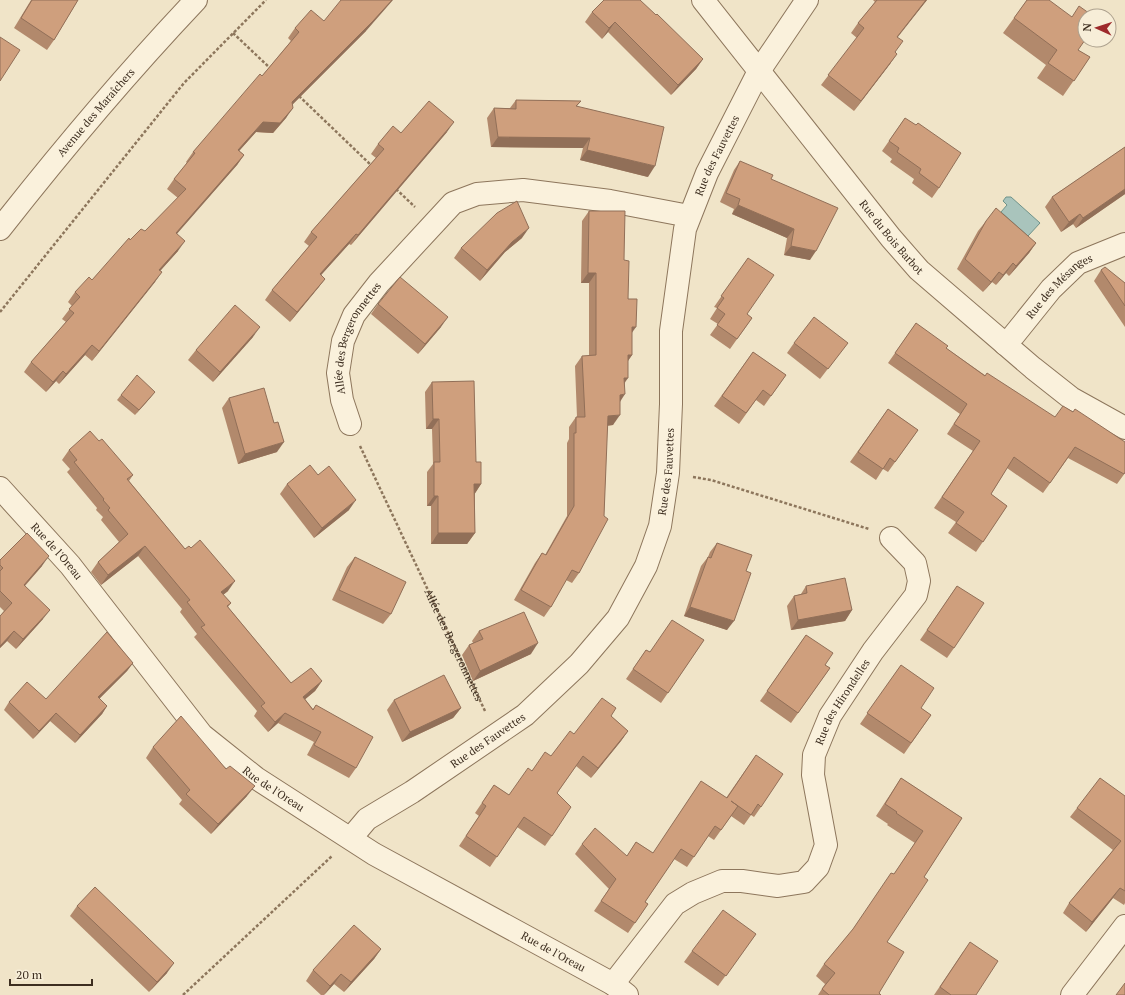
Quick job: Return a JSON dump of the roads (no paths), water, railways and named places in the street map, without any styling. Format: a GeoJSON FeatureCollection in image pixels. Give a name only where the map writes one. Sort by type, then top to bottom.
{"type":"FeatureCollection","features":[{"type":"Feature","properties":{"kind":"street","name":"Avenue des Maraîchers"},"geometry":{"type":"LineString","coordinates":[[0,229],[112,94],[196,0]]}},
{"type":"Feature","properties":{"kind":"street","name":"Rue du Bois Barbot"},"geometry":{"type":"LineString","coordinates":[[702,0],[891,238],[919,270],[1005,344],[1071,398],[1125,428]]}},
{"type":"Feature","properties":{"kind":"street","name":"Rue des Fauvettes"},"geometry":{"type":"LineString","coordinates":[[351,838],[367,820],[412,792],[525,715],[579,664],[618,618],[646,566],[658,533],[668,473],[671,404],[671,331],[680,257],[689,216],[707,173],[759,71],[807,0]]}},
{"type":"Feature","properties":{"kind":"street","name":"Allée des Bergeronnettes"},"geometry":{"type":"LineString","coordinates":[[350,424],[342,400],[338,373],[343,341],[358,310],[379,283],[453,204],[477,194],[523,190],[610,201],[689,216]]}},
{"type":"Feature","properties":{"kind":"street","name":"Rue des Mésanges"},"geometry":{"type":"LineString","coordinates":[[1005,344],[1051,289],[1078,263],[1125,244]]}},
{"type":"Feature","properties":{"kind":"street","name":"Rue de l'Oreau"},"geometry":{"type":"LineString","coordinates":[[0,488],[70,565],[202,735],[256,778],[374,854],[620,990]]}},
{"type":"Feature","properties":{"kind":"street","name":"Rue des Hirondelles"},"geometry":{"type":"LineString","coordinates":[[620,990],[675,904],[722,881],[742,881],[778,886],[804,882],[818,867],[826,845],[813,775],[814,755],[830,716],[872,651],[916,595],[919,581],[915,563],[891,538]]}},
{"type":"Feature","properties":{"kind":"street"},"geometry":{"type":"LineString","coordinates":[[1072,995],[1125,926]]}},
{"type":"Feature","properties":{"kind":"water"},"geometry":{"type":"Polygon","coordinates":[[[1006,197],[1011,197],[1040,223],[1028,236],[1001,212],[1007,205],[1003,201],[1006,197]]]}}]}
